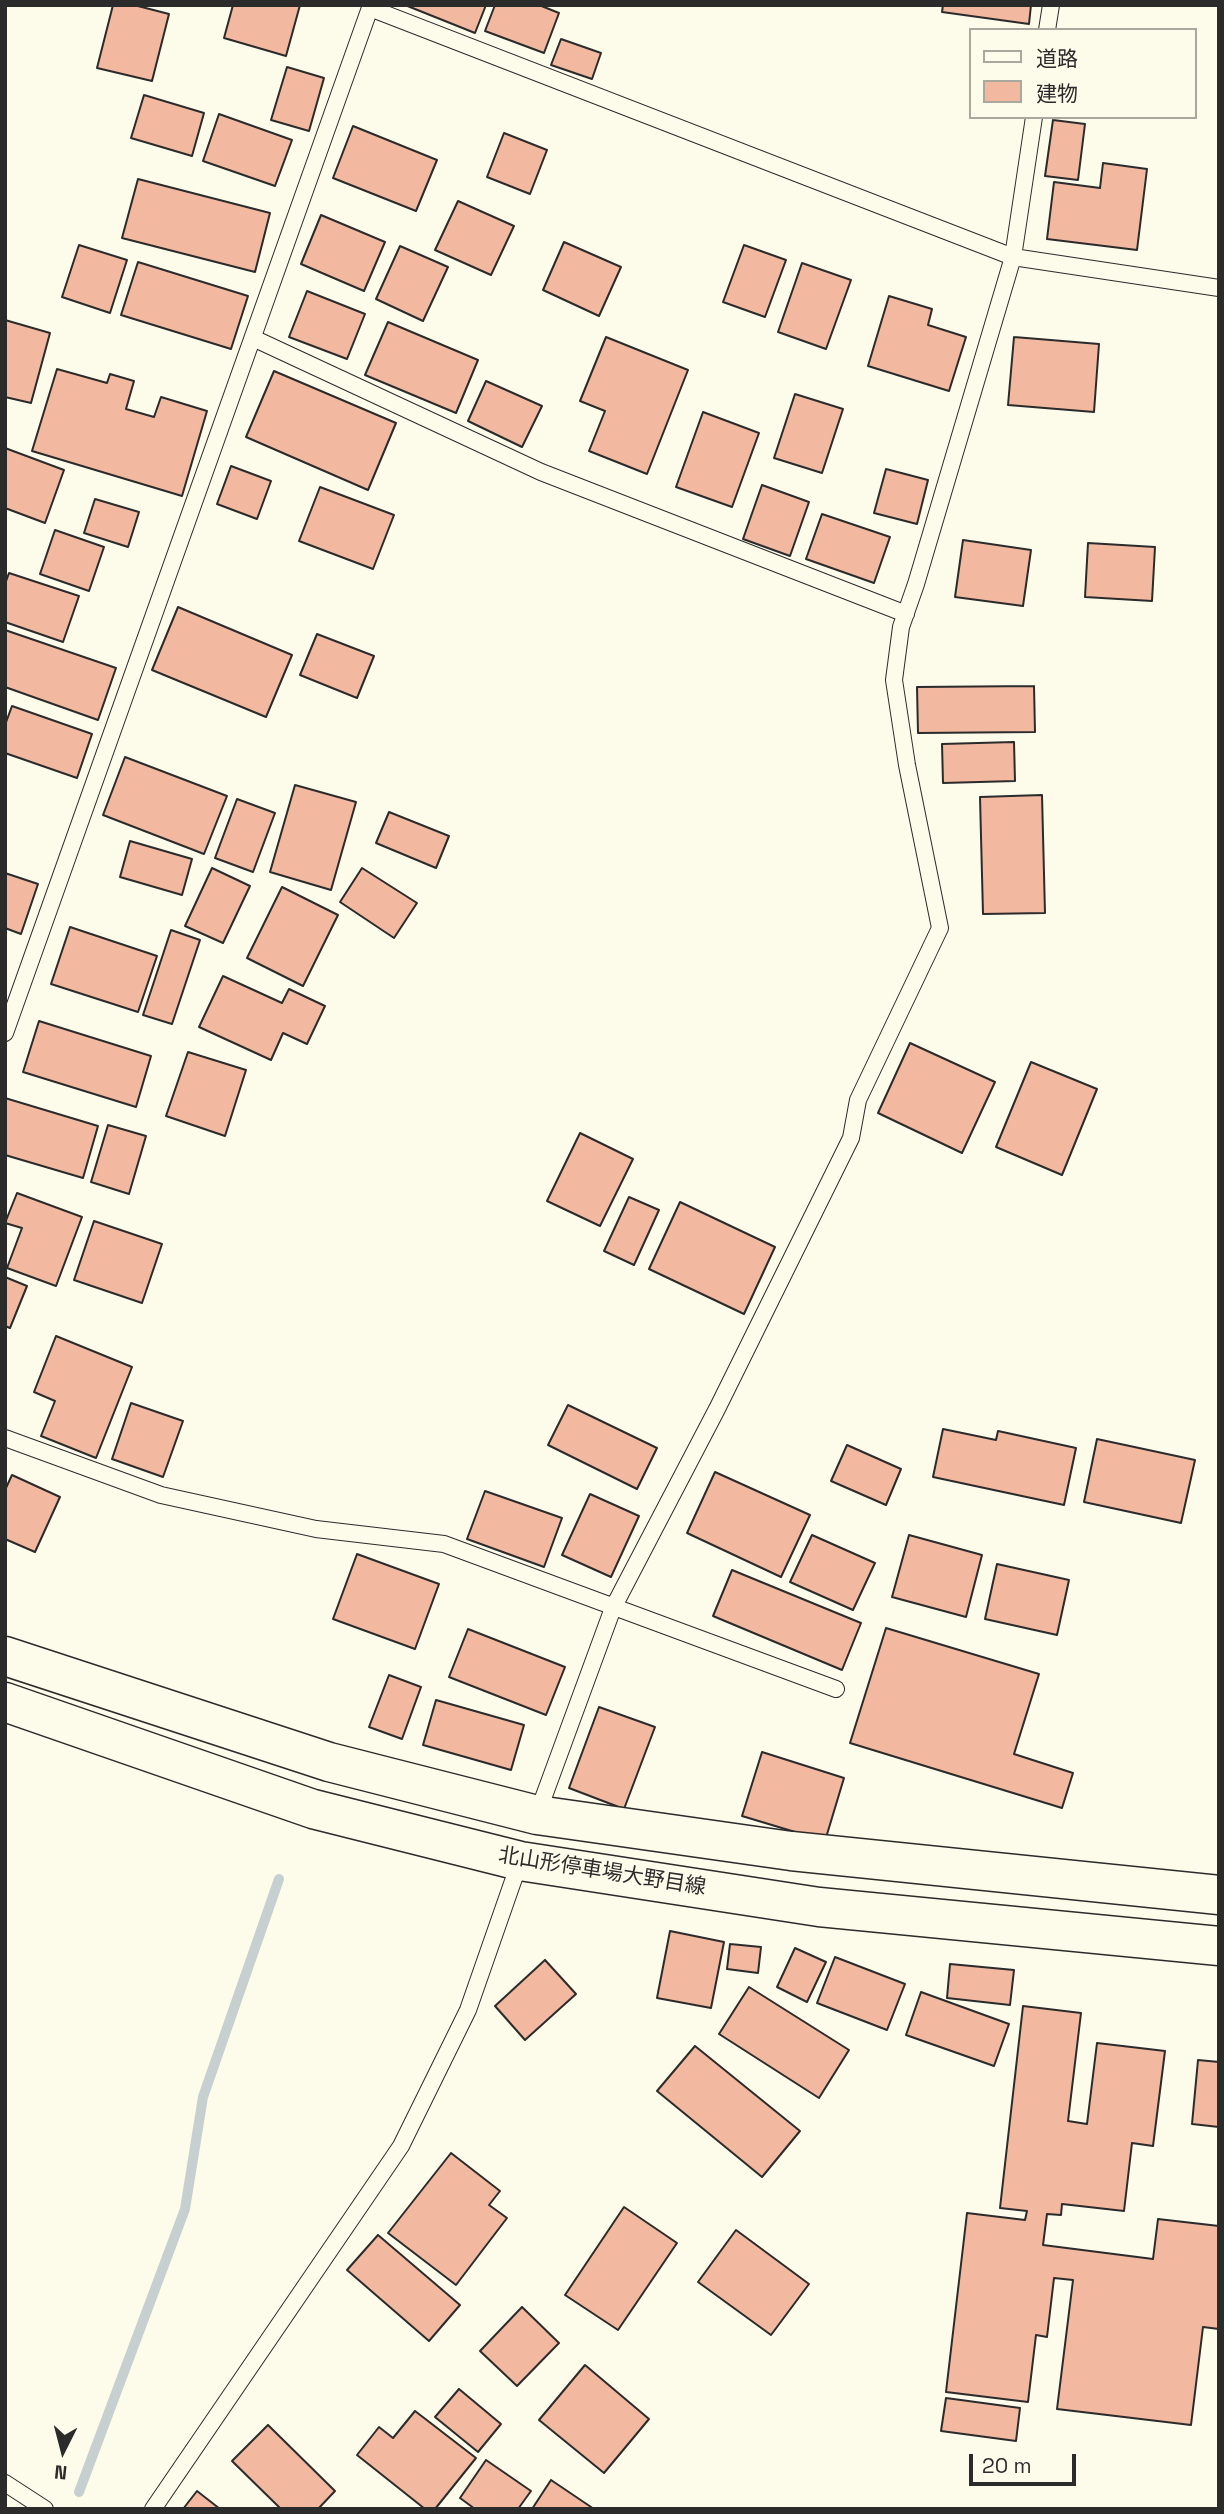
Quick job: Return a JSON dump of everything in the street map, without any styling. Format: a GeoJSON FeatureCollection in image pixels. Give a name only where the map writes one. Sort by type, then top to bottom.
{"type":"FeatureCollection","features":[{"type":"Feature","properties":{"kind":"main road"},"geometry":{"type":"LineString","coordinates":[[5,1656],[329,1762],[537,1815],[790,1851],[1219,1895]]}},
{"type":"Feature","properties":{"kind":"main road","name":"北山形停車場大野目線"},"geometry":{"type":"LineString","coordinates":[[5,1702],[313,1809],[520,1861],[819,1907],[1219,1946]]}},
{"type":"Feature","properties":{"kind":"lane"},"geometry":{"type":"LineString","coordinates":[[1047,28],[1051,5]]}},
{"type":"Feature","properties":{"kind":"lane"},"geometry":{"type":"LineString","coordinates":[[5,1033],[370,7],[1013,257],[1219,288]]}},
{"type":"Feature","properties":{"kind":"lane"},"geometry":{"type":"LineString","coordinates":[[537,1815],[613,1608],[717,1409],[851,1138],[858,1100],[940,928],[907,765],[894,680],[901,626],[1013,257],[1034,119]]}},
{"type":"Feature","properties":{"kind":"lane"},"geometry":{"type":"LineString","coordinates":[[253,338],[541,472],[906,614]]}},
{"type":"Feature","properties":{"kind":"lane"},"geometry":{"type":"LineString","coordinates":[[5,1438],[161,1495],[316,1528],[444,1544],[836,1689]]}},
{"type":"Feature","properties":{"kind":"lane"},"geometry":{"type":"LineString","coordinates":[[153,2509],[401,2146],[468,2010],[520,1861]]}},
{"type":"Feature","properties":{"kind":"lane"},"geometry":{"type":"LineString","coordinates":[[5,2483],[45,2509]]}},
{"type":"Feature","properties":{"kind":"building"},"geometry":{"type":"Polygon","coordinates":[[[113,5],[134,5],[169,14],[152,81],[97,68],[113,5]]]}},
{"type":"Feature","properties":{"kind":"building"},"geometry":{"type":"Polygon","coordinates":[[[233,5],[300,5],[286,56],[224,38],[233,5]]]}},
{"type":"Feature","properties":{"kind":"building"},"geometry":{"type":"Polygon","coordinates":[[[405,5],[486,5],[475,33],[405,5]]]}},
{"type":"Feature","properties":{"kind":"building"},"geometry":{"type":"Polygon","coordinates":[[[495,5],[539,5],[559,13],[544,53],[485,31],[495,5]]]}},
{"type":"Feature","properties":{"kind":"building"},"geometry":{"type":"Polygon","coordinates":[[[943,5],[1031,5],[1029,24],[942,12],[943,5]]]}},
{"type":"Feature","properties":{"kind":"building"},"geometry":{"type":"Polygon","coordinates":[[[561,39],[601,53],[592,79],[551,65],[561,39]]]}},
{"type":"Feature","properties":{"kind":"building"},"geometry":{"type":"Polygon","coordinates":[[[287,67],[324,78],[309,131],[271,120],[287,67]]]}},
{"type":"Feature","properties":{"kind":"building"},"geometry":{"type":"Polygon","coordinates":[[[144,95],[204,113],[192,156],[131,138],[144,95]]]}},
{"type":"Feature","properties":{"kind":"building"},"geometry":{"type":"Polygon","coordinates":[[[219,114],[292,140],[275,186],[203,161],[219,114]]]}},
{"type":"Feature","properties":{"kind":"building"},"geometry":{"type":"Polygon","coordinates":[[[1053,120],[1085,124],[1078,180],[1045,176],[1053,120]]]}},
{"type":"Feature","properties":{"kind":"building"},"geometry":{"type":"Polygon","coordinates":[[[353,126],[437,160],[416,211],[333,178],[353,126]]]}},
{"type":"Feature","properties":{"kind":"building"},"geometry":{"type":"Polygon","coordinates":[[[504,133],[547,150],[530,194],[487,177],[504,133]]]}},
{"type":"Feature","properties":{"kind":"building"},"geometry":{"type":"Polygon","coordinates":[[[1103,163],[1147,169],[1137,250],[1047,239],[1054,182],[1100,188],[1103,163]]]}},
{"type":"Feature","properties":{"kind":"building"},"geometry":{"type":"Polygon","coordinates":[[[138,179],[270,213],[255,272],[122,238],[138,179]]]}},
{"type":"Feature","properties":{"kind":"building"},"geometry":{"type":"Polygon","coordinates":[[[458,201],[514,226],[491,275],[435,250],[458,201]]]}},
{"type":"Feature","properties":{"kind":"building"},"geometry":{"type":"Polygon","coordinates":[[[321,215],[385,242],[364,291],[301,264],[321,215]]]}},
{"type":"Feature","properties":{"kind":"building"},"geometry":{"type":"Polygon","coordinates":[[[564,242],[621,267],[599,316],[543,290],[564,242]]]}},
{"type":"Feature","properties":{"kind":"building"},"geometry":{"type":"Polygon","coordinates":[[[79,245],[127,260],[110,313],[62,297],[79,245]]]}},
{"type":"Feature","properties":{"kind":"building"},"geometry":{"type":"Polygon","coordinates":[[[744,245],[786,260],[765,317],[723,302],[744,245]]]}},
{"type":"Feature","properties":{"kind":"building"},"geometry":{"type":"Polygon","coordinates":[[[400,246],[448,267],[423,321],[376,299],[400,246]]]}},
{"type":"Feature","properties":{"kind":"building"},"geometry":{"type":"Polygon","coordinates":[[[138,262],[248,296],[231,349],[121,315],[138,262]]]}},
{"type":"Feature","properties":{"kind":"building"},"geometry":{"type":"Polygon","coordinates":[[[802,263],[851,280],[826,349],[778,332],[802,263]]]}},
{"type":"Feature","properties":{"kind":"building"},"geometry":{"type":"Polygon","coordinates":[[[307,291],[365,314],[347,359],[289,337],[307,291]]]}},
{"type":"Feature","properties":{"kind":"building"},"geometry":{"type":"Polygon","coordinates":[[[889,296],[932,309],[928,325],[966,337],[949,391],[868,366],[889,296]]]}},
{"type":"Feature","properties":{"kind":"building"},"geometry":{"type":"Polygon","coordinates":[[[5,320],[50,333],[31,403],[5,397],[5,320]]]}},
{"type":"Feature","properties":{"kind":"building"},"geometry":{"type":"Polygon","coordinates":[[[388,322],[478,360],[456,413],[365,375],[388,322]]]}},
{"type":"Feature","properties":{"kind":"building"},"geometry":{"type":"Polygon","coordinates":[[[606,337],[688,370],[647,474],[589,451],[605,411],[580,401],[606,337]]]}},
{"type":"Feature","properties":{"kind":"building"},"geometry":{"type":"Polygon","coordinates":[[[1014,337],[1099,344],[1094,412],[1008,405],[1014,337]]]}},
{"type":"Feature","properties":{"kind":"building"},"geometry":{"type":"Polygon","coordinates":[[[57,369],[107,383],[110,374],[134,381],[126,409],[154,417],[161,397],[207,411],[182,496],[32,451],[57,369]]]}},
{"type":"Feature","properties":{"kind":"building"},"geometry":{"type":"Polygon","coordinates":[[[274,371],[396,423],[368,490],[246,437],[274,371]]]}},
{"type":"Feature","properties":{"kind":"building"},"geometry":{"type":"Polygon","coordinates":[[[486,381],[542,406],[522,447],[468,421],[486,381]]]}},
{"type":"Feature","properties":{"kind":"building"},"geometry":{"type":"Polygon","coordinates":[[[795,394],[843,409],[822,473],[774,458],[795,394]]]}},
{"type":"Feature","properties":{"kind":"building"},"geometry":{"type":"Polygon","coordinates":[[[703,412],[759,433],[732,507],[676,487],[703,412]]]}},
{"type":"Feature","properties":{"kind":"building"},"geometry":{"type":"Polygon","coordinates":[[[5,448],[64,470],[45,523],[5,508],[5,448]]]}},
{"type":"Feature","properties":{"kind":"building"},"geometry":{"type":"Polygon","coordinates":[[[231,466],[271,481],[257,519],[217,504],[231,466]]]}},
{"type":"Feature","properties":{"kind":"building"},"geometry":{"type":"Polygon","coordinates":[[[886,469],[928,480],[917,524],[874,513],[886,469]]]}},
{"type":"Feature","properties":{"kind":"building"},"geometry":{"type":"Polygon","coordinates":[[[762,485],[809,502],[790,556],[743,539],[762,485]]]}},
{"type":"Feature","properties":{"kind":"building"},"geometry":{"type":"Polygon","coordinates":[[[320,487],[394,515],[373,569],[299,541],[320,487]]]}},
{"type":"Feature","properties":{"kind":"building"},"geometry":{"type":"Polygon","coordinates":[[[95,499],[139,512],[128,547],[84,533],[95,499]]]}},
{"type":"Feature","properties":{"kind":"building"},"geometry":{"type":"Polygon","coordinates":[[[822,514],[890,537],[874,583],[806,559],[822,514]]]}},
{"type":"Feature","properties":{"kind":"building"},"geometry":{"type":"Polygon","coordinates":[[[55,530],[104,547],[89,591],[40,574],[55,530]]]}},
{"type":"Feature","properties":{"kind":"building"},"geometry":{"type":"Polygon","coordinates":[[[963,540],[1031,550],[1023,606],[955,597],[963,540]]]}},
{"type":"Feature","properties":{"kind":"building"},"geometry":{"type":"Polygon","coordinates":[[[1088,543],[1155,547],[1152,601],[1085,597],[1088,543]]]}},
{"type":"Feature","properties":{"kind":"building"},"geometry":{"type":"Polygon","coordinates":[[[9,573],[79,596],[63,642],[5,622],[5,584],[9,573]]]}},
{"type":"Feature","properties":{"kind":"building"},"geometry":{"type":"Polygon","coordinates":[[[178,607],[292,655],[266,717],[152,670],[178,607]]]}},
{"type":"Feature","properties":{"kind":"building"},"geometry":{"type":"Polygon","coordinates":[[[5,630],[116,668],[98,720],[5,687],[5,630]]]}},
{"type":"Feature","properties":{"kind":"building"},"geometry":{"type":"Polygon","coordinates":[[[317,634],[374,656],[357,698],[300,675],[317,634]]]}},
{"type":"Feature","properties":{"kind":"building"},"geometry":{"type":"Polygon","coordinates":[[[1034,686],[1035,732],[918,733],[917,687],[1034,686]]]}},
{"type":"Feature","properties":{"kind":"building"},"geometry":{"type":"Polygon","coordinates":[[[12,706],[92,734],[77,778],[5,753],[5,725],[12,706]]]}},
{"type":"Feature","properties":{"kind":"building"},"geometry":{"type":"Polygon","coordinates":[[[1014,742],[1015,781],[943,783],[942,744],[1014,742]]]}},
{"type":"Feature","properties":{"kind":"building"},"geometry":{"type":"Polygon","coordinates":[[[125,757],[227,796],[204,854],[103,815],[125,757]]]}},
{"type":"Feature","properties":{"kind":"building"},"geometry":{"type":"Polygon","coordinates":[[[295,785],[356,802],[331,890],[270,872],[295,785]]]}},
{"type":"Feature","properties":{"kind":"building"},"geometry":{"type":"Polygon","coordinates":[[[1042,795],[1045,913],[983,914],[980,797],[1042,795]]]}},
{"type":"Feature","properties":{"kind":"building"},"geometry":{"type":"Polygon","coordinates":[[[237,799],[275,813],[253,872],[215,858],[237,799]]]}},
{"type":"Feature","properties":{"kind":"building"},"geometry":{"type":"Polygon","coordinates":[[[389,812],[449,836],[436,868],[376,843],[389,812]]]}},
{"type":"Feature","properties":{"kind":"building"},"geometry":{"type":"Polygon","coordinates":[[[130,841],[192,859],[182,895],[120,877],[130,841]]]}},
{"type":"Feature","properties":{"kind":"building"},"geometry":{"type":"Polygon","coordinates":[[[212,868],[250,886],[223,943],[185,926],[212,868]]]}},
{"type":"Feature","properties":{"kind":"building"},"geometry":{"type":"Polygon","coordinates":[[[362,868],[417,903],[394,938],[340,902],[362,868]]]}},
{"type":"Feature","properties":{"kind":"building"},"geometry":{"type":"Polygon","coordinates":[[[5,873],[38,884],[21,934],[5,928],[5,873]]]}},
{"type":"Feature","properties":{"kind":"building"},"geometry":{"type":"Polygon","coordinates":[[[282,887],[338,915],[303,986],[247,958],[282,887]]]}},
{"type":"Feature","properties":{"kind":"building"},"geometry":{"type":"Polygon","coordinates":[[[70,927],[157,956],[138,1012],[51,984],[70,927]]]}},
{"type":"Feature","properties":{"kind":"building"},"geometry":{"type":"Polygon","coordinates":[[[171,930],[200,940],[172,1024],[143,1015],[171,930]]]}},
{"type":"Feature","properties":{"kind":"building"},"geometry":{"type":"Polygon","coordinates":[[[223,976],[282,1003],[289,989],[325,1006],[307,1044],[283,1033],[271,1060],[199,1027],[223,976]]]}},
{"type":"Feature","properties":{"kind":"building"},"geometry":{"type":"Polygon","coordinates":[[[39,1021],[151,1056],[136,1107],[23,1072],[39,1021]]]}},
{"type":"Feature","properties":{"kind":"building"},"geometry":{"type":"Polygon","coordinates":[[[910,1043],[995,1082],[962,1153],[878,1113],[910,1043]]]}},
{"type":"Feature","properties":{"kind":"building"},"geometry":{"type":"Polygon","coordinates":[[[188,1052],[246,1070],[225,1136],[166,1116],[188,1052]]]}},
{"type":"Feature","properties":{"kind":"building"},"geometry":{"type":"Polygon","coordinates":[[[1031,1062],[1097,1089],[1062,1175],[996,1147],[1031,1062]]]}},
{"type":"Feature","properties":{"kind":"building"},"geometry":{"type":"Polygon","coordinates":[[[5,1098],[98,1126],[83,1178],[5,1155],[5,1098]]]}},
{"type":"Feature","properties":{"kind":"building"},"geometry":{"type":"Polygon","coordinates":[[[108,1125],[146,1136],[129,1194],[91,1182],[108,1125]]]}},
{"type":"Feature","properties":{"kind":"building"},"geometry":{"type":"Polygon","coordinates":[[[580,1133],[633,1159],[600,1226],[547,1201],[580,1133]]]}},
{"type":"Feature","properties":{"kind":"building"},"geometry":{"type":"Polygon","coordinates":[[[17,1193],[82,1217],[56,1286],[7,1268],[22,1228],[5,1223],[17,1193]]]}},
{"type":"Feature","properties":{"kind":"building"},"geometry":{"type":"Polygon","coordinates":[[[629,1197],[659,1210],[634,1265],[604,1251],[629,1197]]]}},
{"type":"Feature","properties":{"kind":"building"},"geometry":{"type":"Polygon","coordinates":[[[680,1202],[775,1247],[744,1314],[649,1269],[680,1202]]]}},
{"type":"Feature","properties":{"kind":"building"},"geometry":{"type":"Polygon","coordinates":[[[94,1221],[162,1244],[142,1303],[74,1280],[94,1221]]]}},
{"type":"Feature","properties":{"kind":"building"},"geometry":{"type":"Polygon","coordinates":[[[5,1277],[27,1286],[10,1328],[5,1326],[5,1277]]]}},
{"type":"Feature","properties":{"kind":"building"},"geometry":{"type":"Polygon","coordinates":[[[56,1336],[132,1367],[96,1458],[41,1436],[55,1401],[34,1392],[56,1336]]]}},
{"type":"Feature","properties":{"kind":"building"},"geometry":{"type":"Polygon","coordinates":[[[131,1403],[183,1421],[163,1477],[112,1459],[131,1403]]]}},
{"type":"Feature","properties":{"kind":"building"},"geometry":{"type":"Polygon","coordinates":[[[568,1405],[657,1448],[637,1489],[548,1445],[568,1405]]]}},
{"type":"Feature","properties":{"kind":"building"},"geometry":{"type":"Polygon","coordinates":[[[943,1429],[996,1440],[998,1431],[1076,1448],[1064,1505],[933,1477],[943,1429]]]}},
{"type":"Feature","properties":{"kind":"building"},"geometry":{"type":"Polygon","coordinates":[[[1097,1439],[1195,1460],[1181,1523],[1084,1502],[1097,1439]]]}},
{"type":"Feature","properties":{"kind":"building"},"geometry":{"type":"Polygon","coordinates":[[[847,1445],[901,1469],[886,1505],[831,1481],[847,1445]]]}},
{"type":"Feature","properties":{"kind":"building"},"geometry":{"type":"Polygon","coordinates":[[[715,1472],[810,1515],[781,1577],[687,1533],[715,1472]]]}},
{"type":"Feature","properties":{"kind":"building"},"geometry":{"type":"Polygon","coordinates":[[[12,1475],[60,1497],[35,1552],[5,1539],[5,1490],[12,1475]]]}},
{"type":"Feature","properties":{"kind":"building"},"geometry":{"type":"Polygon","coordinates":[[[485,1491],[562,1518],[544,1567],[467,1539],[485,1491]]]}},
{"type":"Feature","properties":{"kind":"building"},"geometry":{"type":"Polygon","coordinates":[[[590,1494],[639,1516],[611,1577],[562,1555],[590,1494]]]}},
{"type":"Feature","properties":{"kind":"building"},"geometry":{"type":"Polygon","coordinates":[[[812,1535],[875,1563],[853,1610],[790,1582],[812,1535]]]}},
{"type":"Feature","properties":{"kind":"building"},"geometry":{"type":"Polygon","coordinates":[[[909,1535],[982,1555],[966,1617],[892,1597],[909,1535]]]}},
{"type":"Feature","properties":{"kind":"building"},"geometry":{"type":"Polygon","coordinates":[[[357,1554],[439,1584],[415,1649],[333,1619],[357,1554]]]}},
{"type":"Feature","properties":{"kind":"building"},"geometry":{"type":"Polygon","coordinates":[[[997,1564],[1069,1580],[1057,1635],[985,1619],[997,1564]]]}},
{"type":"Feature","properties":{"kind":"building"},"geometry":{"type":"Polygon","coordinates":[[[732,1570],[861,1623],[842,1670],[713,1616],[732,1570]]]}},
{"type":"Feature","properties":{"kind":"building"},"geometry":{"type":"Polygon","coordinates":[[[886,1628],[1039,1674],[1014,1754],[1073,1773],[1062,1808],[850,1743],[886,1628]]]}},
{"type":"Feature","properties":{"kind":"building"},"geometry":{"type":"Polygon","coordinates":[[[468,1629],[565,1667],[546,1715],[449,1677],[468,1629]]]}},
{"type":"Feature","properties":{"kind":"building"},"geometry":{"type":"Polygon","coordinates":[[[389,1675],[421,1687],[402,1739],[369,1727],[389,1675]]]}},
{"type":"Feature","properties":{"kind":"building"},"geometry":{"type":"Polygon","coordinates":[[[436,1700],[524,1725],[511,1770],[423,1745],[436,1700]]]}},
{"type":"Feature","properties":{"kind":"building"},"geometry":{"type":"Polygon","coordinates":[[[599,1707],[655,1727],[624,1809],[569,1788],[599,1707]]]}},
{"type":"Feature","properties":{"kind":"building"},"geometry":{"type":"Polygon","coordinates":[[[762,1752],[844,1778],[825,1841],[742,1816],[762,1752]]]}},
{"type":"Feature","properties":{"kind":"building"},"geometry":{"type":"Polygon","coordinates":[[[670,1931],[724,1942],[711,2008],[657,1998],[670,1931]]]}},
{"type":"Feature","properties":{"kind":"building"},"geometry":{"type":"Polygon","coordinates":[[[730,1944],[761,1947],[758,1973],[727,1969],[730,1944]]]}},
{"type":"Feature","properties":{"kind":"building"},"geometry":{"type":"Polygon","coordinates":[[[795,1948],[826,1962],[807,2002],[777,1987],[795,1948]]]}},
{"type":"Feature","properties":{"kind":"building"},"geometry":{"type":"Polygon","coordinates":[[[835,1957],[905,1984],[887,2030],[817,2003],[835,1957]]]}},
{"type":"Feature","properties":{"kind":"building"},"geometry":{"type":"Polygon","coordinates":[[[545,1960],[576,1994],[525,2040],[495,2006],[545,1960]]]}},
{"type":"Feature","properties":{"kind":"building"},"geometry":{"type":"Polygon","coordinates":[[[950,1964],[1014,1970],[1010,2005],[947,1998],[950,1964]]]}},
{"type":"Feature","properties":{"kind":"building"},"geometry":{"type":"Polygon","coordinates":[[[749,1987],[849,2050],[819,2098],[719,2034],[749,1987]]]}},
{"type":"Feature","properties":{"kind":"building"},"geometry":{"type":"Polygon","coordinates":[[[921,1992],[1009,2024],[994,2066],[906,2035],[921,1992]]]}},
{"type":"Feature","properties":{"kind":"building"},"geometry":{"type":"Polygon","coordinates":[[[1023,2006],[1081,2013],[1068,2121],[1087,2124],[1097,2043],[1165,2051],[1153,2146],[1132,2143],[1124,2211],[1062,2204],[1061,2215],[1047,2214],[1043,2245],[1153,2259],[1158,2219],[1219,2226],[1219,2329],[1203,2327],[1191,2425],[1057,2409],[1073,2280],[1054,2278],[1047,2337],[1036,2335],[1028,2402],[946,2392],[967,2213],[1025,2220],[1027,2211],[1000,2208],[1023,2006]]]}},
{"type":"Feature","properties":{"kind":"building"},"geometry":{"type":"Polygon","coordinates":[[[695,2046],[800,2131],[762,2177],[657,2091],[695,2046]]]}},
{"type":"Feature","properties":{"kind":"building"},"geometry":{"type":"Polygon","coordinates":[[[1198,2060],[1219,2062],[1219,2127],[1192,2124],[1198,2060]]]}},
{"type":"Feature","properties":{"kind":"building"},"geometry":{"type":"Polygon","coordinates":[[[451,2153],[500,2191],[489,2205],[507,2218],[456,2285],[388,2233],[451,2153]]]}},
{"type":"Feature","properties":{"kind":"building"},"geometry":{"type":"Polygon","coordinates":[[[624,2207],[677,2243],[618,2330],[565,2295],[624,2207]]]}},
{"type":"Feature","properties":{"kind":"building"},"geometry":{"type":"Polygon","coordinates":[[[736,2230],[809,2284],[771,2335],[698,2282],[736,2230]]]}},
{"type":"Feature","properties":{"kind":"building"},"geometry":{"type":"Polygon","coordinates":[[[378,2235],[460,2305],[429,2341],[347,2270],[378,2235]]]}},
{"type":"Feature","properties":{"kind":"building"},"geometry":{"type":"Polygon","coordinates":[[[522,2307],[559,2343],[517,2386],[480,2351],[522,2307]]]}},
{"type":"Feature","properties":{"kind":"building"},"geometry":{"type":"Polygon","coordinates":[[[585,2365],[649,2419],[604,2473],[539,2420],[585,2365]]]}},
{"type":"Feature","properties":{"kind":"building"},"geometry":{"type":"Polygon","coordinates":[[[459,2389],[501,2424],[478,2452],[435,2417],[459,2389]]]}},
{"type":"Feature","properties":{"kind":"building"},"geometry":{"type":"Polygon","coordinates":[[[946,2398],[1020,2408],[1016,2441],[941,2431],[946,2398]]]}},
{"type":"Feature","properties":{"kind":"building"},"geometry":{"type":"Polygon","coordinates":[[[415,2411],[476,2458],[435,2509],[425,2509],[357,2455],[379,2427],[393,2438],[415,2411]]]}},
{"type":"Feature","properties":{"kind":"building"},"geometry":{"type":"Polygon","coordinates":[[[268,2425],[335,2491],[318,2509],[281,2509],[232,2461],[268,2425]]]}},
{"type":"Feature","properties":{"kind":"building"},"geometry":{"type":"Polygon","coordinates":[[[486,2460],[531,2491],[518,2509],[475,2509],[460,2498],[486,2460]]]}},
{"type":"Feature","properties":{"kind":"building"},"geometry":{"type":"Polygon","coordinates":[[[551,2480],[594,2509],[532,2509],[551,2480]]]}},
{"type":"Feature","properties":{"kind":"building"},"geometry":{"type":"Polygon","coordinates":[[[197,2491],[220,2509],[183,2509],[197,2491]]]}},
{"type":"Feature","properties":{"kind":"waterway"},"geometry":{"type":"LineString","coordinates":[[79,2492],[185,2209],[203,2097],[279,1879]]}}]}
